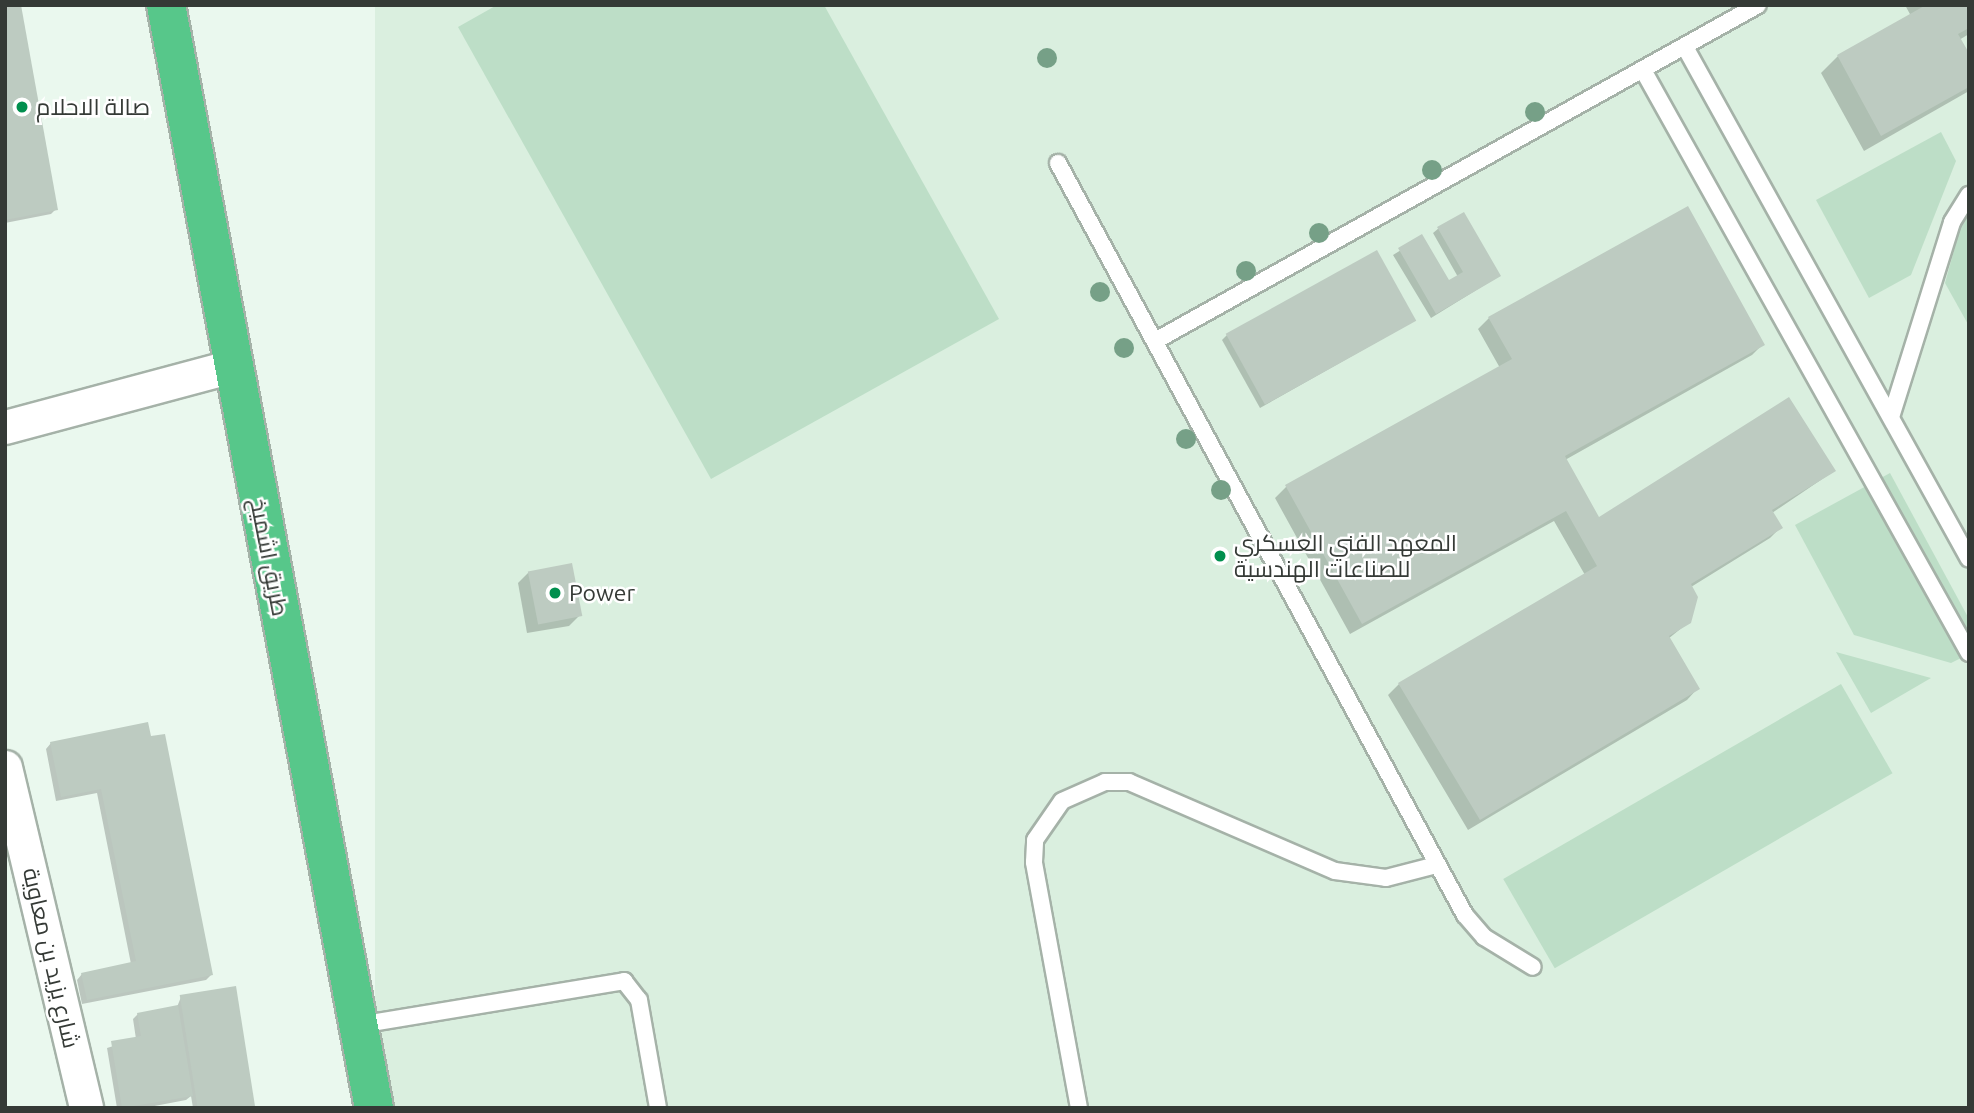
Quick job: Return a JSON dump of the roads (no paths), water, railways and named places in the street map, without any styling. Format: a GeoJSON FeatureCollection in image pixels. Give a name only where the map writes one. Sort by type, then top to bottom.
{"type":"FeatureCollection","features":[{"type":"Feature","properties":{"kind":"highway","name":"طريق اشميخ"},"geometry":{"type":"LineString","coordinates":[[166,5],[374,1108]]}},
{"type":"Feature","properties":{"kind":"street"},"geometry":{"type":"LineString","coordinates":[[5,427],[233,366]]}},
{"type":"Feature","properties":{"kind":"street","name":"شارع يزيد بن معاوية"},"geometry":{"type":"LineString","coordinates":[[5,767],[86,1108]]}},
{"type":"Feature","properties":{"kind":"lane"},"geometry":{"type":"LineString","coordinates":[[1155,341],[1758,5]]}},
{"type":"Feature","properties":{"kind":"lane"},"geometry":{"type":"LineString","coordinates":[[1685,47],[1969,559]]}},
{"type":"Feature","properties":{"kind":"lane"},"geometry":{"type":"LineString","coordinates":[[1643,71],[1969,653]]}},
{"type":"Feature","properties":{"kind":"lane"},"geometry":{"type":"LineString","coordinates":[[1058,163],[1465,915],[1484,937],[1533,967]]}},
{"type":"Feature","properties":{"kind":"lane"},"geometry":{"type":"LineString","coordinates":[[1891,417],[1952,222],[1969,195]]}},
{"type":"Feature","properties":{"kind":"lane"},"geometry":{"type":"LineString","coordinates":[[1079,1108],[1034,862],[1035,840],[1062,801],[1105,782],[1129,782],[1335,871],[1386,878],[1436,865]]}},
{"type":"Feature","properties":{"kind":"lane"},"geometry":{"type":"LineString","coordinates":[[359,1025],[624,981],[639,1000],[658,1108]]}},
{"type":"Feature","properties":{"kind":"place","name":"صالة الاحلام"},"geometry":{"type":"Point","coordinates":[22,107]}},
{"type":"Feature","properties":{"kind":"place","name":"المعهد الفني العسكري للصناعات الهندسية"},"geometry":{"type":"Point","coordinates":[1220,556]}},
{"type":"Feature","properties":{"kind":"place","name":"Power"},"geometry":{"type":"Point","coordinates":[555,593]}}]}
